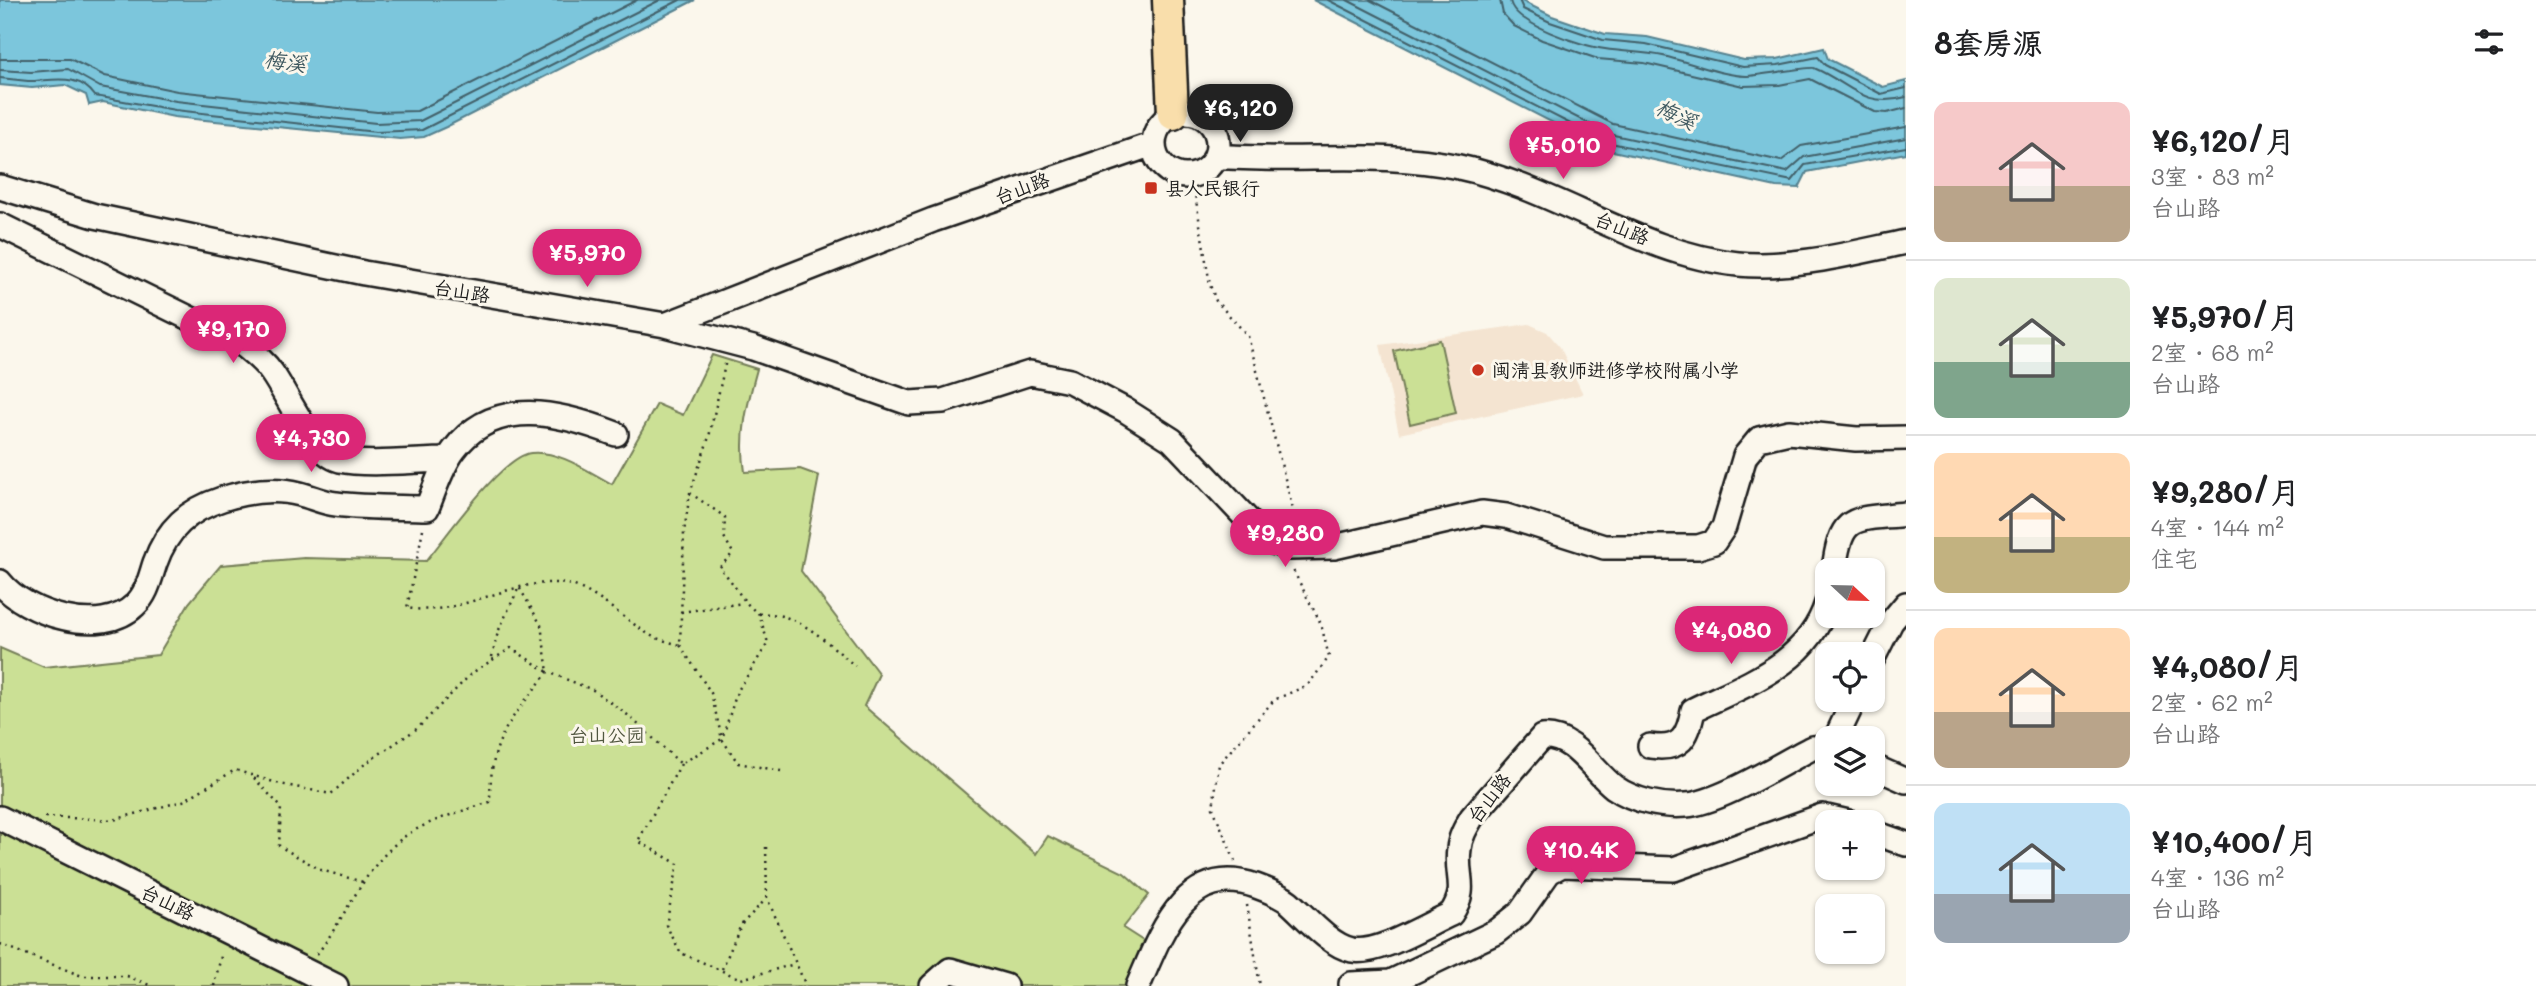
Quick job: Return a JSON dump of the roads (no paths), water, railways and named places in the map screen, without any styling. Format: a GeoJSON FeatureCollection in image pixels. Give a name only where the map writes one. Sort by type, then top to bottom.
{"type":"FeatureCollection","features":[{"type":"Feature","properties":{"kind":"main road"},"geometry":{"type":"LineString","coordinates":[[1168,0],[1179,112]]}},
{"type":"Feature","properties":{"kind":"main road"},"geometry":{"type":"LineString","coordinates":[[1178,0],[1179,112]]}},
{"type":"Feature","properties":{"kind":"street"},"geometry":{"type":"LineString","coordinates":[[1179,112],[1204,117],[1212,124],[1217,134],[1216,156],[1202,173],[1192,176],[1171,173],[1163,167],[1153,144],[1157,128],[1179,112]]}},
{"type":"Feature","properties":{"kind":"street","name":"台山路"},"geometry":{"type":"LineString","coordinates":[[0,187],[95,216],[324,265],[665,325],[933,220],[1153,144]]}},
{"type":"Feature","properties":{"kind":"street","name":"台山路"},"geometry":{"type":"LineString","coordinates":[[1216,156],[1412,159],[1460,167],[1509,183],[1683,251],[1738,264],[1761,265],[1823,259],[1906,242]]}},
{"type":"Feature","properties":{"kind":"street"},"geometry":{"type":"LineString","coordinates":[[0,225],[242,344],[259,357],[271,372],[317,444],[331,457],[353,461],[447,460]]}},
{"type":"Feature","properties":{"kind":"street"},"geometry":{"type":"LineString","coordinates":[[665,325],[730,342],[909,402],[943,401],[1030,373],[1070,381],[1125,410],[1172,440],[1266,539],[1299,550],[1334,547],[1482,513],[1506,516],[1604,547],[1698,547],[1714,542],[1724,527],[1745,456],[1759,439],[1789,432],[1856,439],[1906,438]]}},
{"type":"Feature","properties":{"kind":"street"},"geometry":{"type":"LineString","coordinates":[[0,582],[17,600],[41,612],[69,620],[93,620],[116,615],[136,604],[148,585],[161,548],[178,522],[187,514],[218,500],[274,490],[334,504],[427,508],[447,460],[465,438],[478,428],[509,413],[524,412],[576,419],[616,434]]}},
{"type":"Feature","properties":{"kind":"street"},"geometry":{"type":"LineString","coordinates":[[1836,558],[1837,546],[1846,526],[1853,520],[1906,514]]}},
{"type":"Feature","properties":{"kind":"street"},"geometry":{"type":"LineString","coordinates":[[1881,642],[1891,622],[1906,604]]}},
{"type":"Feature","properties":{"kind":"street"},"geometry":{"type":"LineString","coordinates":[[1650,746],[1676,746],[1689,732],[1693,710],[1781,665],[1801,650],[1816,628]]}},
{"type":"Feature","properties":{"kind":"street","name":"台山路"},"geometry":{"type":"LineString","coordinates":[[1138,986],[1176,910],[1188,895],[1207,884],[1243,882],[1283,898],[1336,943],[1350,950],[1365,951],[1451,914],[1462,888],[1458,863],[1464,831],[1472,817],[1542,737],[1550,736],[1569,746],[1622,792],[1646,802],[1684,805],[1714,797],[1815,748]]}},
{"type":"Feature","properties":{"kind":"street"},"geometry":{"type":"LineString","coordinates":[[1885,771],[1906,780]]}},
{"type":"Feature","properties":{"kind":"street","name":"台山路"},"geometry":{"type":"LineString","coordinates":[[0,818],[337,986]]}},
{"type":"Feature","properties":{"kind":"street"},"geometry":{"type":"LineString","coordinates":[[1351,984],[1391,982],[1496,932],[1520,913],[1549,872],[1562,865],[1674,869],[1815,819]]}},
{"type":"Feature","properties":{"kind":"street"},"geometry":{"type":"LineString","coordinates":[[1885,837],[1906,844]]}},
{"type":"Feature","properties":{"kind":"street"},"geometry":{"type":"LineString","coordinates":[[932,986],[950,970],[1005,986]]}},
{"type":"Feature","properties":{"kind":"water","name":"梅溪"},"geometry":{"type":"Polygon","coordinates":[[[0,0],[695,0],[446,127],[424,137],[400,139],[174,117],[103,102],[89,105],[86,95],[65,85],[32,88],[0,85],[0,0]]]}},
{"type":"Feature","properties":{"kind":"water","name":"梅溪"},"geometry":{"type":"Polygon","coordinates":[[[1313,0],[1520,0],[1552,16],[1605,34],[1647,37],[1744,60],[1777,59],[1824,48],[1828,59],[1883,87],[1906,81],[1906,153],[1807,172],[1799,188],[1776,187],[1604,149],[1313,0]]]}},
{"type":"Feature","properties":{"kind":"place","name":"县人民银行"},"geometry":{"type":"Point","coordinates":[1151,188]}},
{"type":"Feature","properties":{"kind":"place","name":"闽清县教师进修学校附属小学"},"geometry":{"type":"Point","coordinates":[1478,370]}},
{"type":"Feature","properties":{"kind":"park label","name":"台山公园"},"geometry":{"type":"Point","coordinates":[607,735]}}]}
